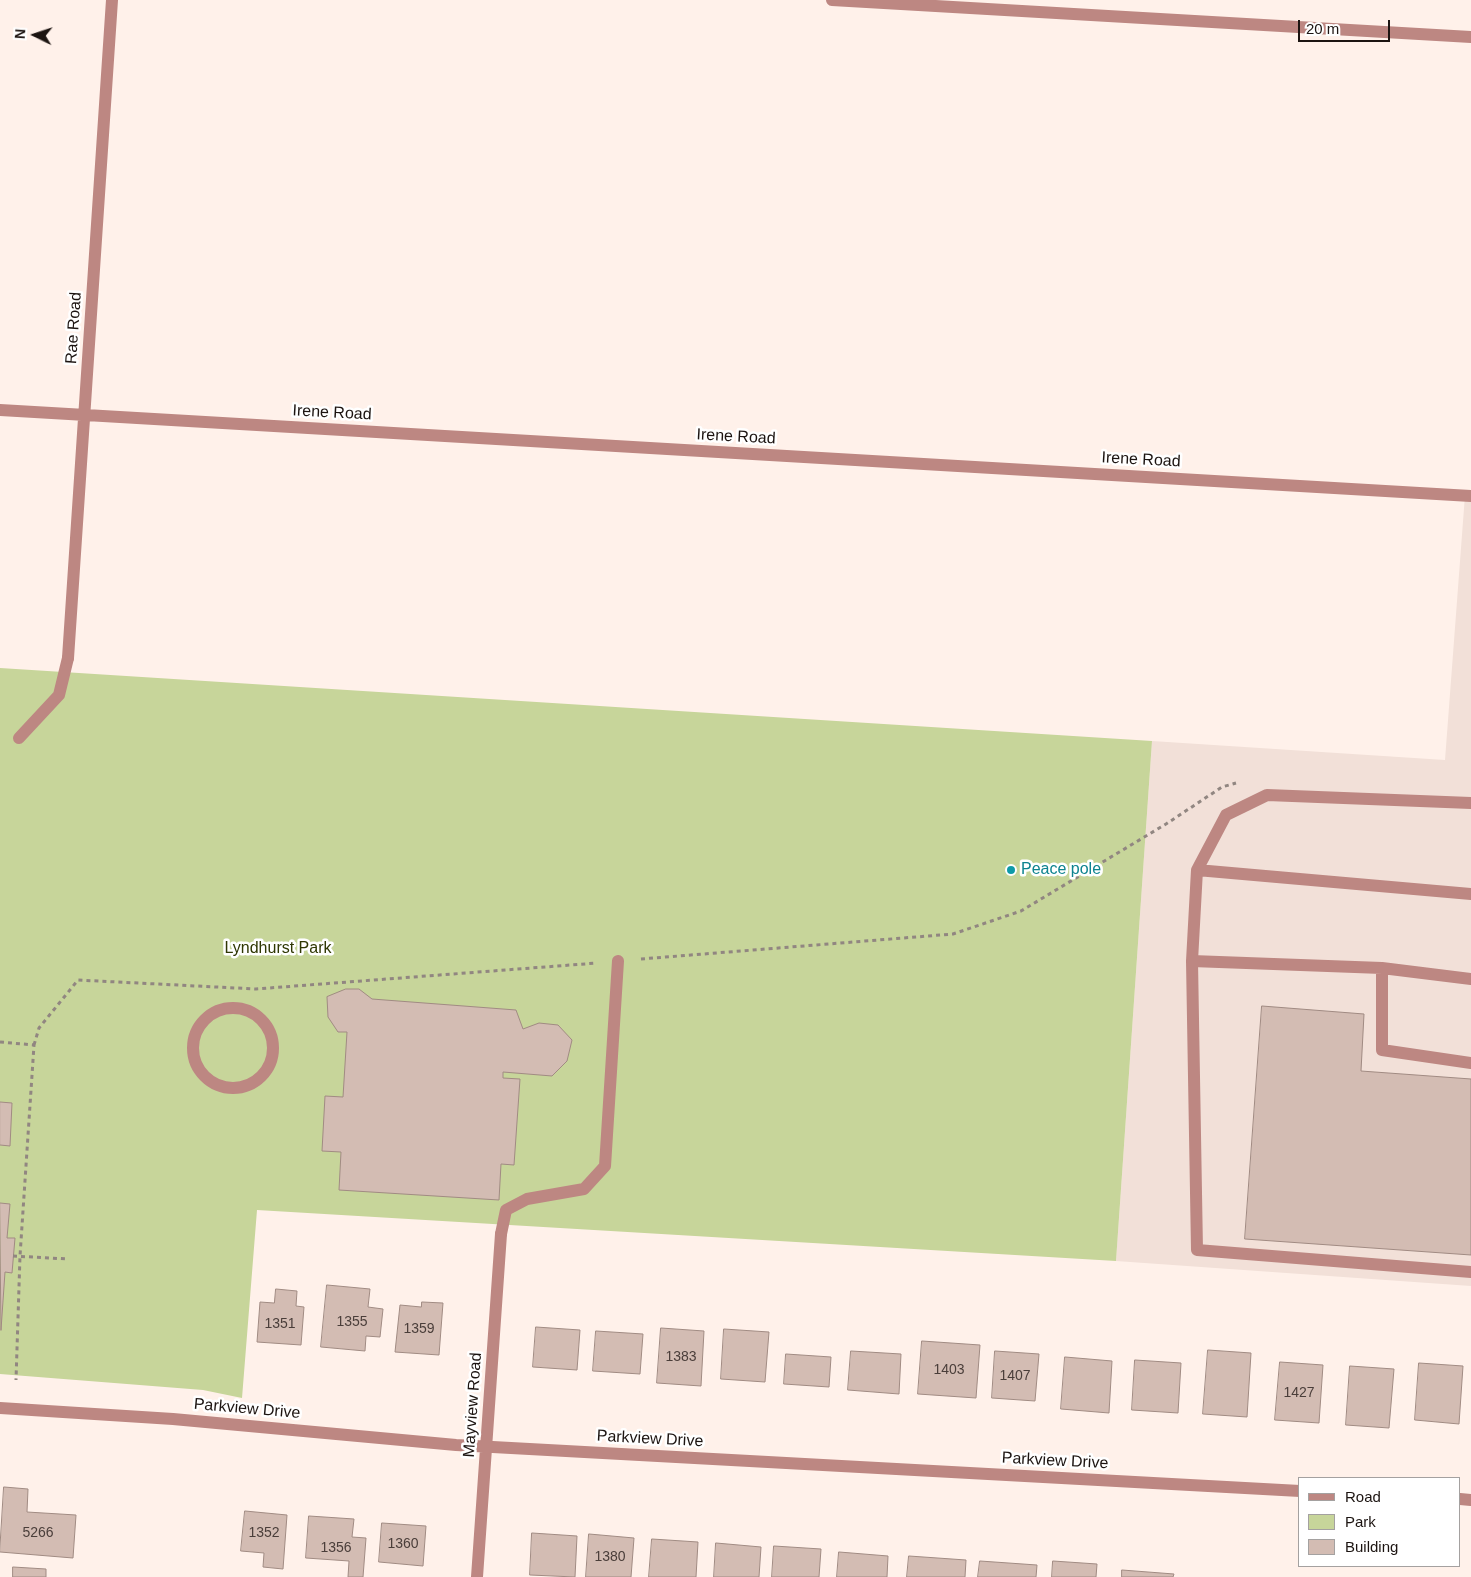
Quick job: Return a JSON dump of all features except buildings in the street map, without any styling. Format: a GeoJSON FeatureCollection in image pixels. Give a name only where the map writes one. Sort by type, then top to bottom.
{"type":"FeatureCollection","features":[{"type":"Feature","properties":{"kind":"street","name":"Rae Road"},"geometry":{"type":"LineString","coordinates":[[19,738],[59,695],[68,658],[112,0]]}},
{"type":"Feature","properties":{"kind":"street"},"geometry":{"type":"LineString","coordinates":[[832,0],[1471,37]]}},
{"type":"Feature","properties":{"kind":"street","name":"Irene Road"},"geometry":{"type":"LineString","coordinates":[[0,410],[1471,496]]}},
{"type":"Feature","properties":{"kind":"street"},"geometry":{"type":"LineString","coordinates":[[1471,803],[1267,795],[1226,815],[1197,870],[1192,962],[1197,1250],[1471,1272]]}},
{"type":"Feature","properties":{"kind":"street"},"geometry":{"type":"LineString","coordinates":[[1197,870],[1471,894]]}},
{"type":"Feature","properties":{"kind":"street","name":"Mayview Road"},"geometry":{"type":"LineString","coordinates":[[477,1577],[502,1222],[506,1210],[527,1199],[584,1189],[605,1166],[618,961]]}},
{"type":"Feature","properties":{"kind":"street"},"geometry":{"type":"LineString","coordinates":[[1192,962],[1382,968],[1471,978]]}},
{"type":"Feature","properties":{"kind":"street"},"geometry":{"type":"LineString","coordinates":[[1382,968],[1382,1050],[1471,1063]]}},
{"type":"Feature","properties":{"kind":"street"},"geometry":{"type":"LineString","coordinates":[[244,1009],[256,1015],[265,1024],[271,1036],[273,1049],[270,1062],[263,1074],[254,1082],[241,1087],[228,1088],[215,1084],[204,1076],[197,1066],[193,1053],[193,1040],[198,1027],[207,1017],[218,1010],[244,1009]]}},
{"type":"Feature","properties":{"kind":"street","name":"Parkview Drive"},"geometry":{"type":"LineString","coordinates":[[0,1408],[174,1419],[486,1446],[1298,1491]]}},
{"type":"Feature","properties":{"kind":"path"},"geometry":{"type":"LineString","coordinates":[[16,1380],[20,1256],[34,1045],[39,1028],[78,980],[256,989],[953,934],[1022,910],[1166,824],[1222,788],[1240,782]]}},
{"type":"Feature","properties":{"kind":"path"},"geometry":{"type":"LineString","coordinates":[[0,1042],[34,1045]]}},
{"type":"Feature","properties":{"kind":"path"},"geometry":{"type":"LineString","coordinates":[[13,1256],[68,1258]]}},
{"type":"Feature","properties":{"kind":"shaded area"},"geometry":{"type":"Polygon","coordinates":[[[1465,495],[1471,496],[1471,1286],[1116,1261],[1152,741],[1445,760],[1465,495]]]}},
{"type":"Feature","properties":{"kind":"green space","name":"Lyndhurst Park"},"geometry":{"type":"Polygon","coordinates":[[[0,668],[1152,741],[1116,1261],[257,1210],[242,1398],[203,1390],[0,1374],[0,668]]]}},
{"type":"Feature","properties":{"kind":"place","name":"Peace pole"},"geometry":{"type":"Point","coordinates":[1011,870]}}]}
